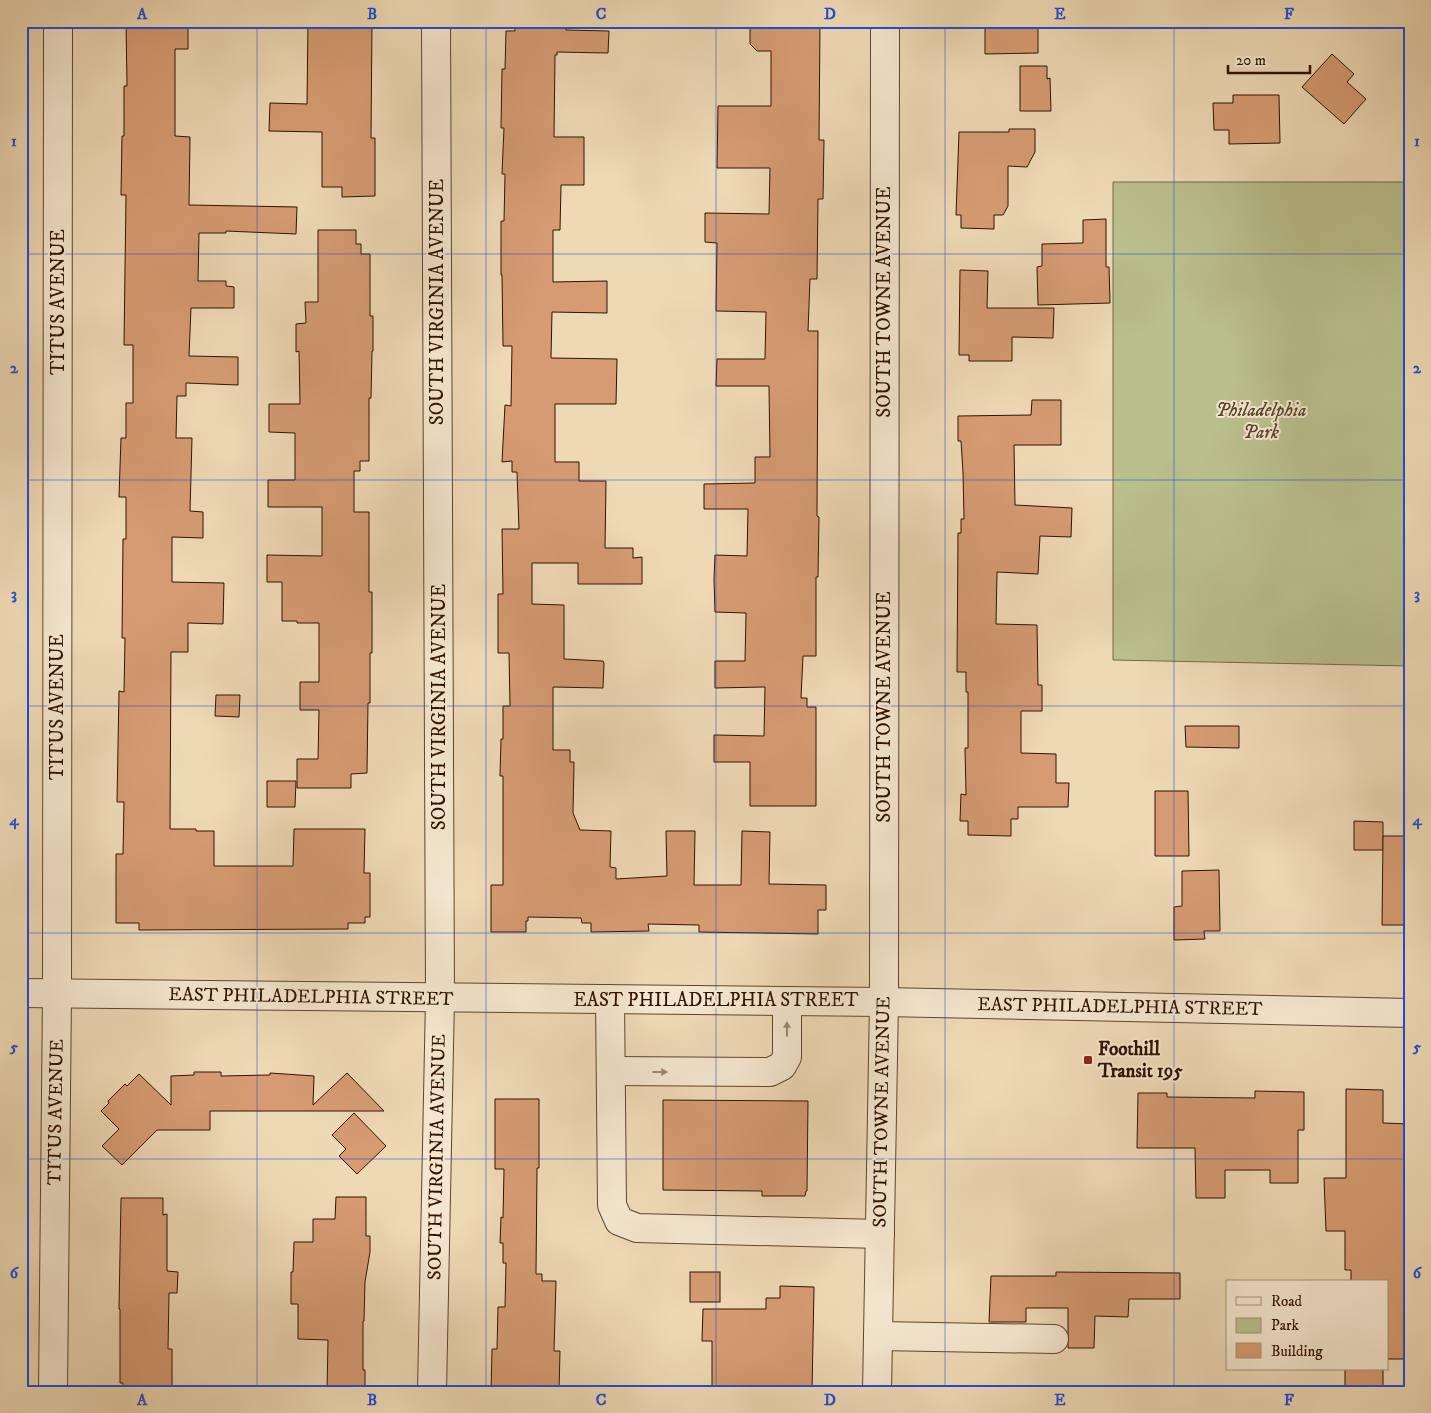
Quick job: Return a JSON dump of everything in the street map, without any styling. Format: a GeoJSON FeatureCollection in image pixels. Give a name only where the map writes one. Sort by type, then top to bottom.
{"type":"FeatureCollection","features":[{"type":"Feature","properties":{"kind":"street","name":"TITUS AVENUE"},"geometry":{"type":"LineString","coordinates":[[53,1392],[57,994],[58,21]]}},
{"type":"Feature","properties":{"kind":"street","name":"SOUTH VIRGINIA AVENUE"},"geometry":{"type":"LineString","coordinates":[[432,1392],[440,998],[436,21]]}},
{"type":"Feature","properties":{"kind":"street","name":"SOUTH TOWNE AVENUE"},"geometry":{"type":"LineString","coordinates":[[877,1392],[884,1002],[884,21]]}},
{"type":"Feature","properties":{"kind":"street","name":"EAST PHILADELPHIA STREET"},"geometry":{"type":"LineString","coordinates":[[21,993],[884,1002],[1410,1013]]}},
{"type":"Feature","properties":{"kind":"street"},"geometry":{"type":"LineString","coordinates":[[610,1000],[612,1205],[619,1221],[637,1228],[880,1234]]}},
{"type":"Feature","properties":{"kind":"street"},"geometry":{"type":"LineString","coordinates":[[611,1071],[770,1072],[782,1066],[787,1057],[787,1001]]}},
{"type":"Feature","properties":{"kind":"street"},"geometry":{"type":"LineString","coordinates":[[878,1336],[1054,1339]]}},
{"type":"Feature","properties":{"kind":"green space","name":"Philadelphia Park"},"geometry":{"type":"Polygon","coordinates":[[[1113,182],[1410,182],[1410,666],[1113,660],[1113,182]]]}},
{"type":"Feature","properties":{"kind":"building"},"geometry":{"type":"Polygon","coordinates":[[[126,21],[188,21],[188,49],[175,49],[175,136],[190,137],[189,205],[297,207],[296,234],[226,231],[226,233],[199,233],[198,281],[226,281],[226,286],[234,287],[234,308],[191,308],[189,356],[238,357],[238,385],[186,383],[186,396],[177,396],[176,438],[192,438],[190,511],[203,512],[203,538],[172,537],[172,582],[224,583],[223,624],[188,623],[188,652],[171,652],[170,829],[214,831],[214,866],[293,866],[294,829],[365,829],[364,873],[370,873],[370,917],[365,917],[365,923],[348,923],[348,929],[139,930],[139,923],[116,923],[116,854],[123,854],[124,802],[117,802],[119,691],[124,692],[125,638],[122,638],[123,539],[126,539],[126,497],[119,497],[121,438],[126,438],[126,403],[133,403],[133,345],[124,345],[126,195],[121,195],[124,86],[127,86],[126,21]]]}},
{"type":"Feature","properties":{"kind":"building"},"geometry":{"type":"Polygon","coordinates":[[[308,21],[372,21],[371,138],[375,138],[375,196],[342,197],[342,187],[322,187],[322,132],[269,131],[270,103],[307,104],[308,21]]]}},
{"type":"Feature","properties":{"kind":"building"},"geometry":{"type":"Polygon","coordinates":[[[515,21],[566,21],[566,30],[609,31],[608,53],[557,52],[557,55],[555,55],[554,137],[584,137],[584,185],[561,185],[560,230],[553,230],[553,282],[607,281],[607,313],[552,312],[551,358],[617,359],[616,404],[555,404],[555,462],[579,462],[579,481],[606,481],[605,548],[633,548],[633,558],[642,557],[642,584],[578,584],[578,563],[532,563],[532,604],[564,605],[564,659],[603,661],[604,663],[603,688],[553,687],[553,750],[570,750],[570,762],[574,762],[573,813],[580,830],[611,831],[610,867],[616,868],[616,879],[667,876],[666,831],[695,831],[694,885],[741,885],[742,831],[770,832],[769,884],[826,885],[826,910],[818,910],[818,934],[699,932],[699,925],[648,924],[649,931],[591,932],[591,923],[582,923],[581,918],[528,917],[526,932],[491,932],[491,885],[503,885],[503,776],[500,776],[501,739],[503,739],[503,706],[510,706],[509,653],[498,653],[498,594],[503,594],[502,529],[519,529],[517,472],[512,472],[512,461],[502,462],[505,405],[511,406],[512,346],[503,346],[501,221],[504,221],[505,174],[502,174],[504,128],[501,128],[502,69],[505,69],[506,31],[515,31],[515,21]]]}},
{"type":"Feature","properties":{"kind":"building"},"geometry":{"type":"Polygon","coordinates":[[[750,21],[820,21],[819,140],[824,140],[823,199],[818,199],[817,279],[810,279],[808,331],[818,331],[817,516],[819,517],[818,577],[816,577],[816,656],[803,656],[801,698],[807,698],[807,707],[816,707],[816,806],[750,806],[750,762],[714,762],[714,735],[764,736],[765,687],[715,688],[715,661],[745,661],[746,613],[715,612],[714,579],[715,555],[747,556],[748,509],[704,509],[704,484],[755,483],[755,457],[770,457],[769,386],[716,386],[717,359],[765,359],[766,312],[716,311],[717,243],[705,242],[705,213],[769,214],[770,168],[717,168],[718,106],[771,106],[771,51],[757,51],[750,44],[750,21]]]}},
{"type":"Feature","properties":{"kind":"building"},"geometry":{"type":"Polygon","coordinates":[[[995,21],[1038,21],[1038,53],[985,54],[985,25],[995,25],[995,21]]]}},
{"type":"Feature","properties":{"kind":"building"},"geometry":{"type":"Polygon","coordinates":[[[1332,54],[1354,74],[1347,82],[1366,99],[1344,124],[1302,87],[1332,54]]]}},
{"type":"Feature","properties":{"kind":"building"},"geometry":{"type":"Polygon","coordinates":[[[1020,66],[1047,66],[1047,79],[1050,78],[1051,111],[1020,111],[1020,66]]]}},
{"type":"Feature","properties":{"kind":"building"},"geometry":{"type":"Polygon","coordinates":[[[1233,95],[1279,95],[1280,143],[1229,144],[1229,130],[1214,130],[1213,103],[1233,103],[1233,95]]]}},
{"type":"Feature","properties":{"kind":"building"},"geometry":{"type":"Polygon","coordinates":[[[1009,129],[1035,129],[1035,152],[1027,167],[1008,166],[1008,206],[1003,215],[994,215],[994,229],[961,228],[961,215],[956,215],[959,132],[1009,132],[1009,129]]]}},
{"type":"Feature","properties":{"kind":"building"},"geometry":{"type":"Polygon","coordinates":[[[1106,219],[1106,267],[1109,267],[1110,303],[1038,305],[1037,267],[1042,266],[1042,244],[1083,243],[1083,220],[1106,219]]]}},
{"type":"Feature","properties":{"kind":"building"},"geometry":{"type":"Polygon","coordinates":[[[318,230],[356,230],[356,244],[361,244],[361,254],[370,254],[370,316],[373,316],[373,351],[371,398],[369,398],[369,461],[360,461],[360,471],[354,471],[354,512],[369,512],[369,592],[372,592],[372,653],[370,653],[367,773],[351,774],[351,788],[297,788],[297,759],[318,759],[319,710],[300,710],[300,682],[319,682],[319,623],[282,621],[282,582],[267,582],[267,555],[322,556],[322,507],[268,507],[268,480],[295,480],[295,433],[269,432],[269,404],[300,404],[299,351],[296,352],[296,324],[306,323],[305,302],[318,302],[318,230]]]}},
{"type":"Feature","properties":{"kind":"building"},"geometry":{"type":"Polygon","coordinates":[[[960,270],[988,271],[987,308],[1054,308],[1053,338],[1012,337],[1012,361],[969,361],[969,355],[959,355],[960,270]]]}},
{"type":"Feature","properties":{"kind":"building"},"geometry":{"type":"Polygon","coordinates":[[[1032,400],[1061,400],[1061,445],[1014,445],[1015,505],[1072,508],[1071,537],[1040,536],[1038,574],[997,572],[996,624],[1037,625],[1038,685],[1042,685],[1042,711],[1021,711],[1021,753],[1056,754],[1056,783],[1069,783],[1068,807],[1018,807],[1018,819],[1011,819],[1011,836],[968,835],[968,821],[960,821],[961,794],[966,795],[965,748],[968,748],[968,692],[966,692],[966,672],[957,672],[958,533],[961,533],[961,519],[964,519],[963,472],[961,441],[958,441],[958,416],[1031,415],[1032,400]]]}},
{"type":"Feature","properties":{"kind":"building"},"geometry":{"type":"Polygon","coordinates":[[[216,695],[240,695],[239,717],[215,716],[216,695]]]}},
{"type":"Feature","properties":{"kind":"building"},"geometry":{"type":"Polygon","coordinates":[[[1185,726],[1239,726],[1239,748],[1186,747],[1185,726]]]}},
{"type":"Feature","properties":{"kind":"building"},"geometry":{"type":"Polygon","coordinates":[[[267,781],[296,781],[295,807],[267,807],[267,781]]]}},
{"type":"Feature","properties":{"kind":"building"},"geometry":{"type":"Polygon","coordinates":[[[1155,791],[1188,791],[1189,856],[1155,856],[1155,791]]]}},
{"type":"Feature","properties":{"kind":"building"},"geometry":{"type":"Polygon","coordinates":[[[1354,821],[1383,822],[1383,850],[1354,850],[1354,821]]]}},
{"type":"Feature","properties":{"kind":"building"},"geometry":{"type":"Polygon","coordinates":[[[1383,836],[1410,836],[1410,925],[1382,925],[1383,836]]]}},
{"type":"Feature","properties":{"kind":"building"},"geometry":{"type":"Polygon","coordinates":[[[1219,870],[1220,931],[1204,931],[1205,939],[1174,940],[1174,907],[1182,906],[1182,871],[1219,870]]]}},
{"type":"Feature","properties":{"kind":"building"},"geometry":{"type":"Polygon","coordinates":[[[194,1072],[221,1072],[221,1076],[270,1075],[270,1073],[314,1076],[313,1105],[347,1073],[384,1111],[210,1111],[210,1130],[157,1130],[122,1165],[102,1146],[119,1129],[101,1111],[125,1084],[127,1086],[139,1074],[171,1105],[171,1076],[194,1075],[194,1072]]]}},
{"type":"Feature","properties":{"kind":"building"},"geometry":{"type":"Polygon","coordinates":[[[1346,1089],[1383,1090],[1383,1123],[1410,1124],[1410,1197],[1407,1197],[1407,1249],[1410,1249],[1410,1359],[1388,1359],[1388,1280],[1351,1280],[1351,1270],[1345,1270],[1345,1231],[1326,1231],[1324,1178],[1346,1178],[1346,1089]]]}},
{"type":"Feature","properties":{"kind":"building"},"geometry":{"type":"Polygon","coordinates":[[[1255,1091],[1304,1092],[1304,1130],[1298,1130],[1298,1183],[1270,1183],[1270,1170],[1225,1170],[1225,1198],[1196,1198],[1195,1148],[1137,1148],[1138,1093],[1167,1093],[1167,1097],[1255,1098],[1255,1091]]]}},
{"type":"Feature","properties":{"kind":"building"},"geometry":{"type":"Polygon","coordinates":[[[495,1099],[539,1099],[536,1274],[542,1274],[542,1281],[556,1281],[554,1351],[560,1351],[559,1392],[491,1392],[492,1349],[497,1349],[498,1307],[505,1307],[506,1263],[503,1263],[503,1243],[500,1243],[501,1217],[503,1218],[504,1169],[495,1169],[495,1099]]]}},
{"type":"Feature","properties":{"kind":"building"},"geometry":{"type":"Polygon","coordinates":[[[663,1100],[808,1101],[807,1191],[805,1196],[762,1196],[762,1191],[663,1190],[663,1100]]]}},
{"type":"Feature","properties":{"kind":"building"},"geometry":{"type":"Polygon","coordinates":[[[354,1113],[386,1146],[357,1174],[339,1156],[346,1149],[332,1135],[354,1113]]]}},
{"type":"Feature","properties":{"kind":"building"},"geometry":{"type":"Polygon","coordinates":[[[336,1197],[366,1197],[366,1236],[370,1236],[370,1252],[365,1282],[363,1321],[365,1392],[327,1392],[328,1340],[298,1339],[298,1304],[291,1304],[291,1272],[293,1272],[294,1242],[313,1242],[313,1219],[335,1219],[336,1197]]]}},
{"type":"Feature","properties":{"kind":"building"},"geometry":{"type":"Polygon","coordinates":[[[121,1198],[163,1198],[163,1215],[167,1214],[167,1271],[178,1272],[177,1293],[169,1293],[168,1349],[172,1349],[172,1392],[123,1392],[123,1383],[120,1383],[121,1198]]]}},
{"type":"Feature","properties":{"kind":"building"},"geometry":{"type":"Polygon","coordinates":[[[690,1272],[720,1272],[720,1302],[690,1302],[690,1272]]]}},
{"type":"Feature","properties":{"kind":"building"},"geometry":{"type":"Polygon","coordinates":[[[1056,1272],[1180,1273],[1180,1299],[1129,1299],[1128,1317],[1095,1316],[1094,1348],[1068,1348],[1068,1308],[1026,1308],[1026,1322],[989,1322],[991,1276],[1056,1276],[1056,1272]]]}},
{"type":"Feature","properties":{"kind":"building"},"geometry":{"type":"Polygon","coordinates":[[[780,1286],[814,1287],[812,1392],[748,1392],[748,1389],[721,1390],[721,1387],[712,1386],[712,1341],[702,1341],[703,1309],[766,1309],[766,1298],[780,1298],[780,1286]]]}},
{"type":"Feature","properties":{"kind":"building"},"geometry":{"type":"Polygon","coordinates":[[[1345,1370],[1383,1370],[1383,1392],[1345,1392],[1345,1370]]]}},
{"type":"Feature","properties":{"kind":"place","name":"Foothill Transit 195"},"geometry":{"type":"Point","coordinates":[1088,1060]}}]}
